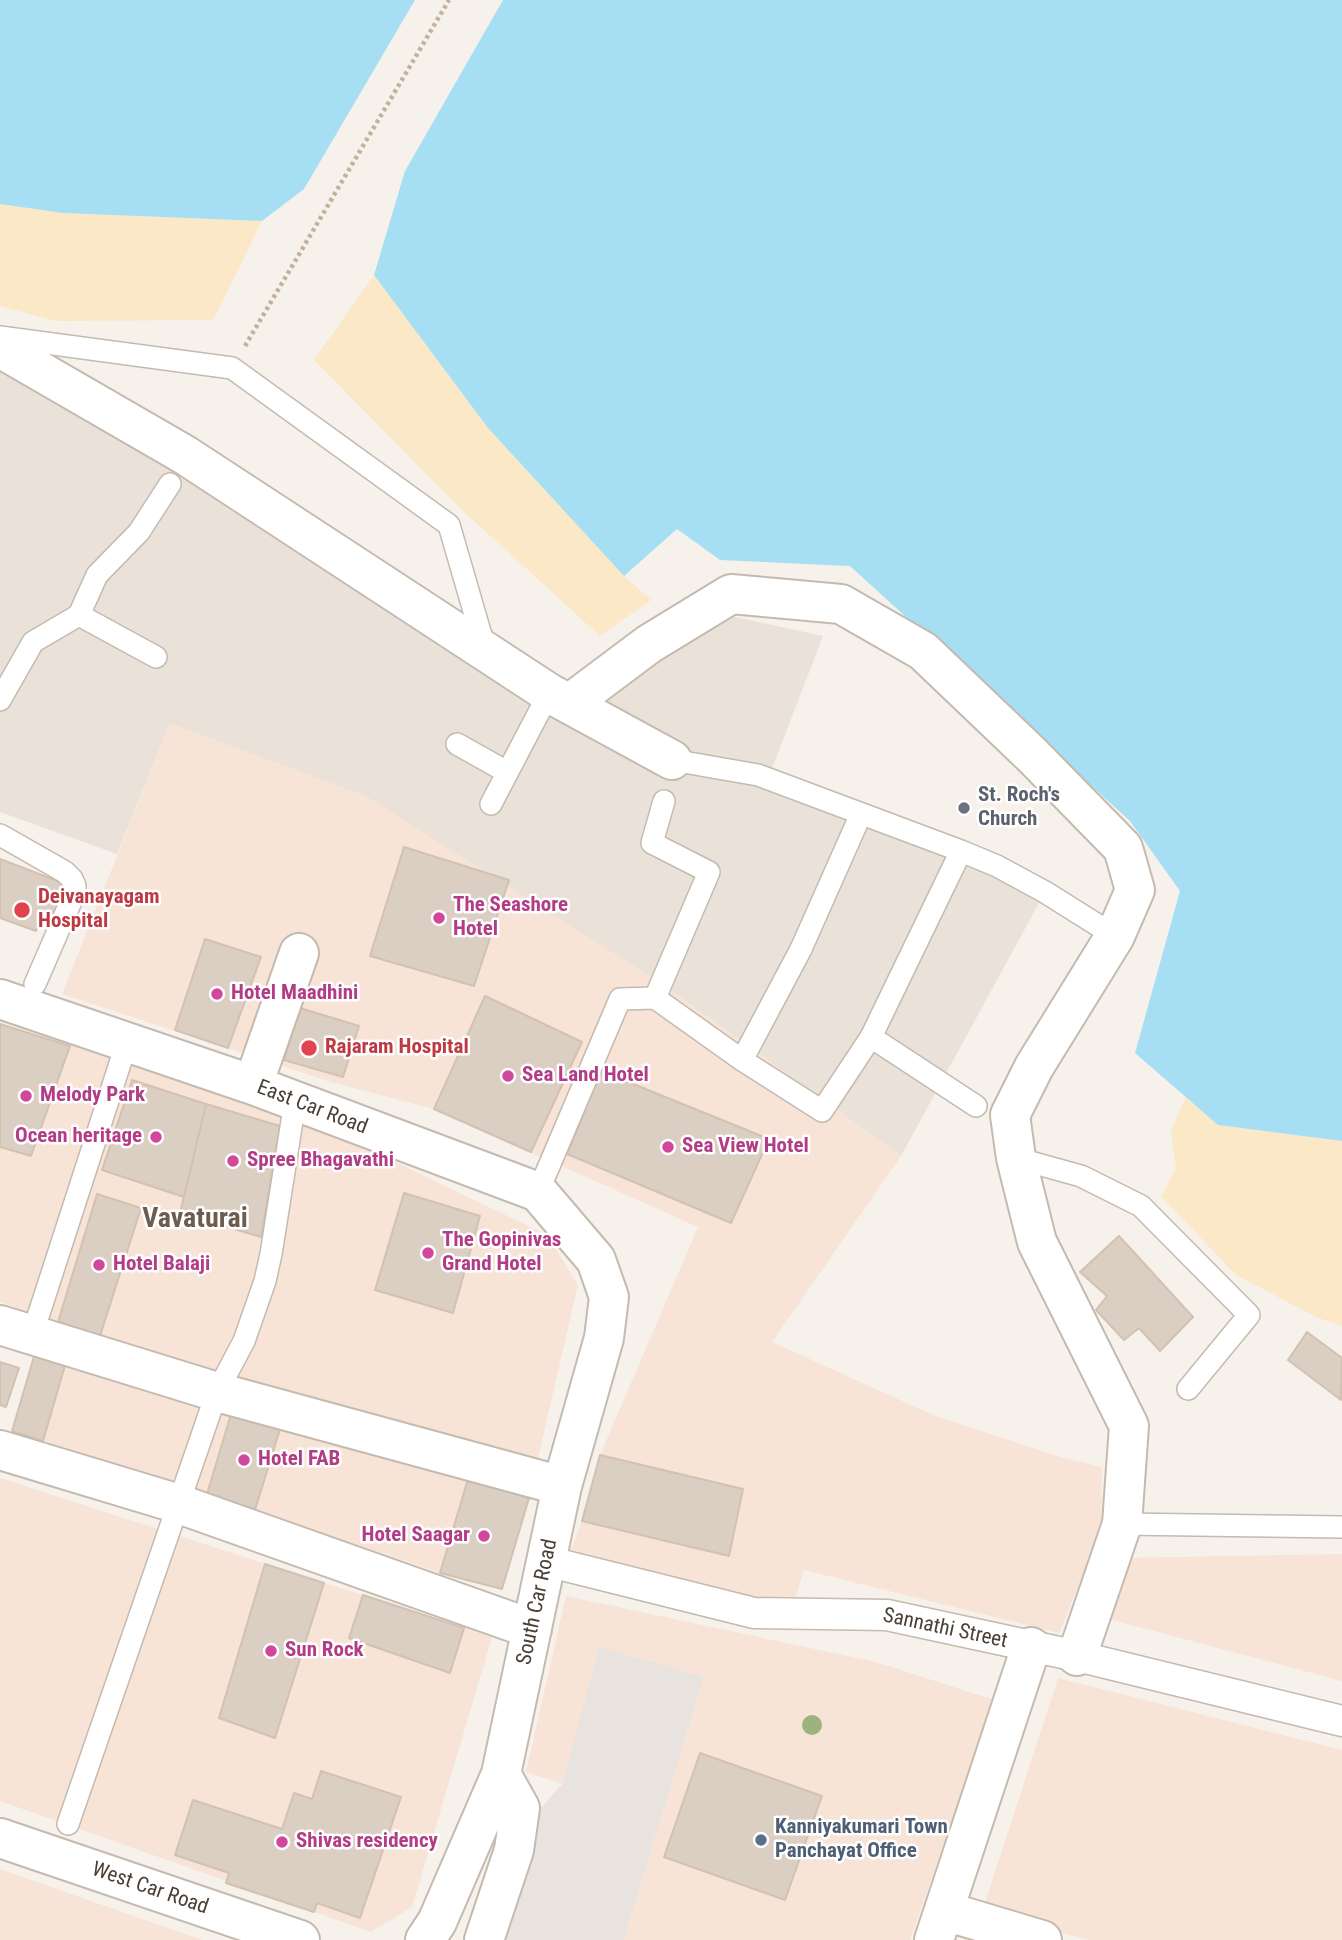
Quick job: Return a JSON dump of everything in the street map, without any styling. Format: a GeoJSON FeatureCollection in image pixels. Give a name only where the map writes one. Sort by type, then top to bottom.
{"type":"FeatureCollection","features":[{"type":"Feature","properties":{"kind":"street"},"geometry":{"type":"LineString","coordinates":[[0,346],[185,455],[487,654],[559,698],[672,760]]}},
{"type":"Feature","properties":{"kind":"street"},"geometry":{"type":"LineString","coordinates":[[559,698],[731,594],[841,604],[923,651],[1032,755],[1123,848],[1135,890],[1115,936],[1034,1067],[1010,1115],[1016,1158],[1037,1242],[1129,1426],[1122,1524],[1077,1656]]}},
{"type":"Feature","properties":{"kind":"street"},"geometry":{"type":"LineString","coordinates":[[253,1085],[299,953]]}},
{"type":"Feature","properties":{"kind":"street","name":"East Car Road"},"geometry":{"type":"LineString","coordinates":[[0,999],[253,1085],[538,1192],[596,1260]]}},
{"type":"Feature","properties":{"kind":"street","name":"South Car Road"},"geometry":{"type":"LineString","coordinates":[[501,1774],[562,1486],[604,1338],[609,1297],[596,1260]]}},
{"type":"Feature","properties":{"kind":"street"},"geometry":{"type":"LineString","coordinates":[[16,1330],[217,1392],[562,1486]]}},
{"type":"Feature","properties":{"kind":"street"},"geometry":{"type":"LineString","coordinates":[[0,1450],[179,1504],[532,1629]]}},
{"type":"Feature","properties":{"kind":"street","name":"Sannathi Street"},"geometry":{"type":"LineString","coordinates":[[546,1561],[754,1613],[887,1615],[1077,1656],[1342,1721]]}},
{"type":"Feature","properties":{"kind":"street"},"geometry":{"type":"LineString","coordinates":[[1031,1647],[939,1926],[1042,1940]]}},
{"type":"Feature","properties":{"kind":"street"},"geometry":{"type":"LineString","coordinates":[[425,1940],[437,1922],[501,1774]]}},
{"type":"Feature","properties":{"kind":"street"},"geometry":{"type":"LineString","coordinates":[[484,1940],[514,1850],[520,1808],[501,1774]]}},
{"type":"Feature","properties":{"kind":"street","name":"West Car Road"},"geometry":{"type":"LineString","coordinates":[[0,1838],[300,1940]]}},
{"type":"Feature","properties":{"kind":"lane"},"geometry":{"type":"LineString","coordinates":[[0,346],[232,369],[449,525],[487,654]]}},
{"type":"Feature","properties":{"kind":"lane"},"geometry":{"type":"LineString","coordinates":[[0,700],[33,642],[79,615],[97,575],[139,532],[170,484]]}},
{"type":"Feature","properties":{"kind":"lane"},"geometry":{"type":"LineString","coordinates":[[79,615],[156,657]]}},
{"type":"Feature","properties":{"kind":"lane"},"geometry":{"type":"LineString","coordinates":[[491,804],[507,772],[559,698]]}},
{"type":"Feature","properties":{"kind":"lane"},"geometry":{"type":"LineString","coordinates":[[457,744],[507,772]]}},
{"type":"Feature","properties":{"kind":"lane"},"geometry":{"type":"LineString","coordinates":[[672,760],[758,775],[961,851],[997,866],[1045,892],[1115,936]]}},
{"type":"Feature","properties":{"kind":"lane"},"geometry":{"type":"LineString","coordinates":[[655,998],[709,872],[652,843],[664,802]]}},
{"type":"Feature","properties":{"kind":"lane"},"geometry":{"type":"LineString","coordinates":[[741,1060],[801,949],[861,814]]}},
{"type":"Feature","properties":{"kind":"lane"},"geometry":{"type":"LineString","coordinates":[[0,835],[65,873],[75,886],[75,892],[35,984]]}},
{"type":"Feature","properties":{"kind":"lane"},"geometry":{"type":"LineString","coordinates":[[538,1192],[620,999],[655,998],[741,1060],[822,1111],[871,1037],[961,851]]}},
{"type":"Feature","properties":{"kind":"lane"},"geometry":{"type":"LineString","coordinates":[[871,1037],[976,1106]]}},
{"type":"Feature","properties":{"kind":"lane"},"geometry":{"type":"LineString","coordinates":[[16,1330],[127,1042]]}},
{"type":"Feature","properties":{"kind":"lane"},"geometry":{"type":"LineString","coordinates":[[68,1824],[217,1392],[244,1341],[265,1281],[295,1102]]}},
{"type":"Feature","properties":{"kind":"lane"},"geometry":{"type":"LineString","coordinates":[[1016,1158],[1081,1176],[1141,1206],[1249,1315],[1188,1389]]}},
{"type":"Feature","properties":{"kind":"lane"},"geometry":{"type":"LineString","coordinates":[[1122,1524],[1342,1527]]}},
{"type":"Feature","properties":{"kind":"path"},"geometry":{"type":"LineString","coordinates":[[232,369],[449,0]]}},
{"type":"Feature","properties":{"kind":"shaded area"},"geometry":{"type":"Polygon","coordinates":[[[0,348],[549,693],[726,615],[823,636],[768,779],[1045,892],[901,1156],[659,982],[170,723],[117,854],[0,812],[0,348]]]}},
{"type":"Feature","properties":{"kind":"shaded area"},"geometry":{"type":"Polygon","coordinates":[[[170,723],[366,796],[659,982],[901,1156],[772,1342],[933,1415],[1063,1458],[1102,1467],[1101,1531],[1059,1633],[804,1570],[792,1608],[571,1550],[600,1455],[698,1227],[434,1109],[331,1082],[62,994],[170,723]]]}},
{"type":"Feature","properties":{"kind":"shaded area"},"geometry":{"type":"Polygon","coordinates":[[[0,1024],[306,1119],[547,1235],[578,1285],[538,1458],[220,1376],[0,1302],[0,1024]]]}},
{"type":"Feature","properties":{"kind":"shaded area"},"geometry":{"type":"Polygon","coordinates":[[[35,1353],[529,1498],[502,1589],[440,1573],[12,1431],[35,1353]]]}},
{"type":"Feature","properties":{"kind":"shaded area"},"geometry":{"type":"Polygon","coordinates":[[[0,1478],[492,1637],[412,1907],[371,1932],[0,1801],[0,1478]]]}},
{"type":"Feature","properties":{"kind":"shaded area"},"geometry":{"type":"Polygon","coordinates":[[[1342,1554],[1342,1681],[1109,1619],[1126,1558],[1342,1554]]]}},
{"type":"Feature","properties":{"kind":"shaded area"},"geometry":{"type":"Polygon","coordinates":[[[566,1596],[876,1662],[994,1700],[910,1940],[624,1940],[704,1677],[599,1648],[562,1784],[526,1772],[566,1596]]]}},
{"type":"Feature","properties":{"kind":"shaded area"},"geometry":{"type":"Polygon","coordinates":[[[599,1647],[704,1677],[624,1940],[501,1940],[541,1808],[562,1784],[599,1647]]]}},
{"type":"Feature","properties":{"kind":"shaded area"},"geometry":{"type":"Polygon","coordinates":[[[1058,1678],[1342,1750],[1342,1940],[1090,1940],[982,1912],[1058,1678]]]}},
{"type":"Feature","properties":{"kind":"shaded area"},"geometry":{"type":"Polygon","coordinates":[[[0,1869],[202,1940],[0,1940],[0,1869]]]}},
{"type":"Feature","properties":{"kind":"sand"},"geometry":{"type":"Polygon","coordinates":[[[0,204],[63,213],[262,221],[213,320],[56,321],[0,306],[0,204]]]}},
{"type":"Feature","properties":{"kind":"sand"},"geometry":{"type":"Polygon","coordinates":[[[374,275],[488,428],[624,576],[651,600],[600,636],[461,509],[314,360],[374,275]]]}},
{"type":"Feature","properties":{"kind":"sand"},"geometry":{"type":"Polygon","coordinates":[[[1186,1097],[1218,1125],[1342,1141],[1342,1326],[1316,1317],[1236,1275],[1161,1196],[1176,1169],[1171,1130],[1186,1097]]]}},
{"type":"Feature","properties":{"kind":"water"},"geometry":{"type":"Polygon","coordinates":[[[0,0],[415,0],[304,189],[262,221],[63,213],[0,204],[0,0]]]}},
{"type":"Feature","properties":{"kind":"water"},"geometry":{"type":"Polygon","coordinates":[[[503,0],[1342,0],[1342,1141],[1218,1125],[1135,1053],[1180,891],[1130,821],[850,566],[720,560],[677,529],[624,576],[488,428],[374,275],[405,171],[503,0]]]}},
{"type":"Feature","properties":{"kind":"building","name":"The Seashore Hotel"},"geometry":{"type":"Polygon","coordinates":[[[404,847],[509,880],[474,986],[370,956],[404,847]]]}},
{"type":"Feature","properties":{"kind":"building"},"geometry":{"type":"Polygon","coordinates":[[[0,859],[68,885],[55,917],[43,913],[36,931],[0,918],[0,859]]]}},
{"type":"Feature","properties":{"kind":"building","name":"Hotel Maadhini"},"geometry":{"type":"Polygon","coordinates":[[[205,939],[261,957],[228,1048],[175,1030],[205,939]]]}},
{"type":"Feature","properties":{"kind":"building","name":"Sea Land Hotel"},"geometry":{"type":"Polygon","coordinates":[[[485,996],[582,1042],[531,1152],[434,1109],[485,996]]]}},
{"type":"Feature","properties":{"kind":"building"},"geometry":{"type":"Polygon","coordinates":[[[300,1008],[359,1026],[343,1077],[284,1060],[300,1008]]]}},
{"type":"Feature","properties":{"kind":"building","name":"Melody Park"},"geometry":{"type":"Polygon","coordinates":[[[0,1024],[70,1046],[31,1156],[0,1147],[0,1024]]]}},
{"type":"Feature","properties":{"kind":"building","name":"Sea View Hotel"},"geometry":{"type":"Polygon","coordinates":[[[601,1071],[769,1139],[731,1223],[567,1154],[601,1071]]]}},
{"type":"Feature","properties":{"kind":"building","name":"Ocean heritage"},"geometry":{"type":"Polygon","coordinates":[[[132,1080],[206,1104],[184,1197],[102,1170],[132,1080]]]}},
{"type":"Feature","properties":{"kind":"building","name":"Spree Bhagavathi"},"geometry":{"type":"Polygon","coordinates":[[[206,1104],[280,1126],[261,1237],[180,1213],[206,1104]]]}},
{"type":"Feature","properties":{"kind":"building","name":"The Gopinivas Grand Hotel"},"geometry":{"type":"Polygon","coordinates":[[[404,1193],[480,1216],[453,1313],[375,1290],[404,1193]]]}},
{"type":"Feature","properties":{"kind":"building","name":"Hotel Balaji"},"geometry":{"type":"Polygon","coordinates":[[[97,1194],[141,1208],[100,1336],[58,1322],[97,1194]]]}},
{"type":"Feature","properties":{"kind":"building"},"geometry":{"type":"Polygon","coordinates":[[[1119,1236],[1193,1317],[1160,1351],[1139,1328],[1124,1340],[1096,1310],[1107,1296],[1080,1272],[1119,1236]]]}},
{"type":"Feature","properties":{"kind":"building"},"geometry":{"type":"Polygon","coordinates":[[[1307,1332],[1342,1358],[1341,1400],[1288,1360],[1307,1332]]]}},
{"type":"Feature","properties":{"kind":"building"},"geometry":{"type":"Polygon","coordinates":[[[35,1353],[66,1362],[43,1441],[12,1431],[35,1353]]]}},
{"type":"Feature","properties":{"kind":"building"},"geometry":{"type":"Polygon","coordinates":[[[0,1362],[19,1368],[6,1407],[0,1405],[0,1362]]]}},
{"type":"Feature","properties":{"kind":"building","name":"Hotel FAB"},"geometry":{"type":"Polygon","coordinates":[[[232,1411],[281,1426],[255,1510],[207,1494],[232,1411]]]}},
{"type":"Feature","properties":{"kind":"building"},"geometry":{"type":"Polygon","coordinates":[[[600,1455],[743,1489],[729,1556],[582,1521],[600,1455]]]}},
{"type":"Feature","properties":{"kind":"building","name":"Hotel Saagar"},"geometry":{"type":"Polygon","coordinates":[[[468,1479],[529,1498],[502,1589],[440,1573],[468,1479]]]}},
{"type":"Feature","properties":{"kind":"building","name":"Sun Rock"},"geometry":{"type":"Polygon","coordinates":[[[265,1564],[324,1583],[275,1738],[219,1718],[265,1564]]]}},
{"type":"Feature","properties":{"kind":"building"},"geometry":{"type":"Polygon","coordinates":[[[363,1595],[464,1628],[450,1673],[349,1638],[363,1595]]]}},
{"type":"Feature","properties":{"kind":"building"},"geometry":{"type":"Polygon","coordinates":[[[700,1753],[822,1796],[785,1900],[664,1857],[700,1753]]]}},
{"type":"Feature","properties":{"kind":"building","name":"Shivas residency"},"geometry":{"type":"Polygon","coordinates":[[[321,1771],[401,1797],[360,1918],[317,1903],[314,1912],[226,1883],[229,1873],[175,1855],[193,1800],[282,1829],[294,1793],[312,1799],[321,1771]]]}},
{"type":"Feature","properties":{"kind":"place","name":"St. Roch's Church"},"geometry":{"type":"Point","coordinates":[964,808]}},
{"type":"Feature","properties":{"kind":"place","name":"Deivanayagam Hospital"},"geometry":{"type":"Point","coordinates":[22,910]}},
{"type":"Feature","properties":{"kind":"place","name":"The Seashore Hotel"},"geometry":{"type":"Point","coordinates":[439,918]}},
{"type":"Feature","properties":{"kind":"place","name":"Hotel Maadhini"},"geometry":{"type":"Point","coordinates":[217,994]}},
{"type":"Feature","properties":{"kind":"place","name":"Rajaram Hospital"},"geometry":{"type":"Point","coordinates":[309,1048]}},
{"type":"Feature","properties":{"kind":"place","name":"Sea Land Hotel"},"geometry":{"type":"Point","coordinates":[508,1076]}},
{"type":"Feature","properties":{"kind":"place","name":"Melody Park"},"geometry":{"type":"Point","coordinates":[26,1096]}},
{"type":"Feature","properties":{"kind":"place","name":"Ocean heritage"},"geometry":{"type":"Point","coordinates":[156,1137]}},
{"type":"Feature","properties":{"kind":"place","name":"Sea View Hotel"},"geometry":{"type":"Point","coordinates":[668,1147]}},
{"type":"Feature","properties":{"kind":"place","name":"Spree Bhagavathi"},"geometry":{"type":"Point","coordinates":[233,1161]}},
{"type":"Feature","properties":{"kind":"place","name":"The Gopinivas Grand Hotel"},"geometry":{"type":"Point","coordinates":[428,1253]}},
{"type":"Feature","properties":{"kind":"place","name":"Hotel Balaji"},"geometry":{"type":"Point","coordinates":[99,1265]}},
{"type":"Feature","properties":{"kind":"place","name":"Hotel FAB"},"geometry":{"type":"Point","coordinates":[244,1460]}},
{"type":"Feature","properties":{"kind":"place","name":"Hotel Saagar"},"geometry":{"type":"Point","coordinates":[484,1536]}},
{"type":"Feature","properties":{"kind":"place","name":"Sun Rock"},"geometry":{"type":"Point","coordinates":[271,1651]}},
{"type":"Feature","properties":{"kind":"place","name":"Kanniyakumari Town Panchayat Office"},"geometry":{"type":"Point","coordinates":[761,1840]}},
{"type":"Feature","properties":{"kind":"place","name":"Shivas residency"},"geometry":{"type":"Point","coordinates":[282,1842]}},
{"type":"Feature","properties":{"kind":"district","name":"Vavaturai"},"geometry":{"type":"Point","coordinates":[195,1220]}}]}
